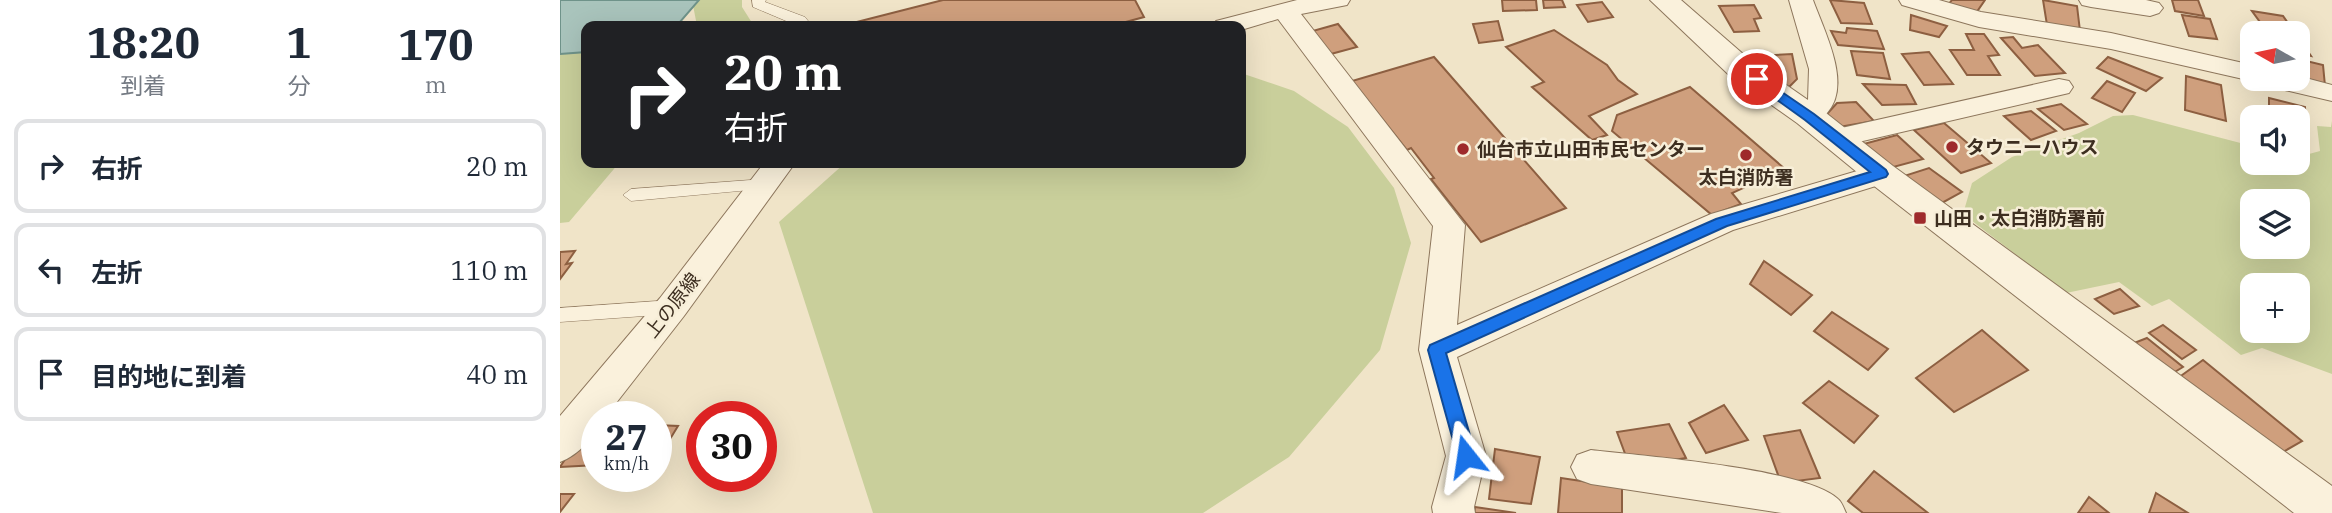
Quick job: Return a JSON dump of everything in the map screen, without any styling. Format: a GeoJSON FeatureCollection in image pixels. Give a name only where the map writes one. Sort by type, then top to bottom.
{"type":"FeatureCollection","features":[{"type":"Feature","properties":{"kind":"street"},"geometry":{"type":"LineString","coordinates":[[1664,0],[1739,67],[1823,127],[1881,174],[2331,513]]}},
{"type":"Feature","properties":{"kind":"street"},"geometry":{"type":"LineString","coordinates":[[1801,0],[1823,69],[1823,127]]}},
{"type":"Feature","properties":{"kind":"street"},"geometry":{"type":"LineString","coordinates":[[1911,0],[1979,19],[2111,41],[2240,70]]}},
{"type":"Feature","properties":{"kind":"street"},"geometry":{"type":"LineString","coordinates":[[2027,26],[2034,0]]}},
{"type":"Feature","properties":{"kind":"street"},"geometry":{"type":"LineString","coordinates":[[2091,0],[2150,8]]}},
{"type":"Feature","properties":{"kind":"street"},"geometry":{"type":"LineString","coordinates":[[1243,21],[1327,1]]}},
{"type":"Feature","properties":{"kind":"street"},"geometry":{"type":"LineString","coordinates":[[1284,10],[1449,225],[1437,350],[1466,456],[1452,507],[1454,513]]}},
{"type":"Feature","properties":{"kind":"street"},"geometry":{"type":"LineString","coordinates":[[1823,127],[2059,87]]}},
{"type":"Feature","properties":{"kind":"street"},"geometry":{"type":"LineString","coordinates":[[2310,88],[2332,93]]}},
{"type":"Feature","properties":{"kind":"street","name":"上の原線"},"geometry":{"type":"LineString","coordinates":[[560,445],[672,307],[773,173]]}},
{"type":"Feature","properties":{"kind":"street"},"geometry":{"type":"LineString","coordinates":[[1437,350],[1721,222],[1881,174]]}},
{"type":"Feature","properties":{"kind":"street"},"geometry":{"type":"LineString","coordinates":[[1591,467],[1774,503],[1808,503],[1825,513]]}},
{"type":"Feature","properties":{"kind":"lane"},"geometry":{"type":"LineString","coordinates":[[759,0],[758,4],[801,21]]}},
{"type":"Feature","properties":{"kind":"lane"},"geometry":{"type":"LineString","coordinates":[[631,195],[773,173]]}},
{"type":"Feature","properties":{"kind":"lane"},"geometry":{"type":"LineString","coordinates":[[560,315],[672,307]]}},
{"type":"Feature","properties":{"kind":"green space"},"geometry":{"type":"Polygon","coordinates":[[[692,0],[742,0],[742,7],[751,21],[696,21],[692,0]]]}},
{"type":"Feature","properties":{"kind":"green space"},"geometry":{"type":"Polygon","coordinates":[[[560,25],[581,30],[581,168],[615,168],[569,222],[560,223],[560,25]]]}},
{"type":"Feature","properties":{"kind":"green space"},"geometry":{"type":"Polygon","coordinates":[[[1246,75],[1294,91],[1348,127],[1394,188],[1411,243],[1380,350],[1289,457],[1203,513],[873,513],[779,222],[839,168],[1246,168],[1246,75]]]}},
{"type":"Feature","properties":{"kind":"green space"},"geometry":{"type":"Polygon","coordinates":[[[2133,115],[2240,143],[2240,175],[2310,175],[2310,154],[2320,151],[2317,126],[2331,127],[2332,121],[2332,374],[2262,348],[2241,355],[2169,299],[2152,306],[2119,282],[2066,293],[1963,214],[1972,183],[2012,157],[2079,133],[2113,116],[2133,115]]]}},
{"type":"Feature","properties":{"kind":"water"},"geometry":{"type":"Polygon","coordinates":[[[560,0],[699,0],[681,21],[581,21],[581,52],[560,54],[560,0]]]}},
{"type":"Feature","properties":{"kind":"building"},"geometry":{"type":"Polygon","coordinates":[[[943,0],[1135,0],[1144,17],[1129,21],[861,21],[943,0]]]}},
{"type":"Feature","properties":{"kind":"building"},"geometry":{"type":"Polygon","coordinates":[[[1502,0],[1536,0],[1537,10],[1503,11],[1502,0]]]}},
{"type":"Feature","properties":{"kind":"building"},"geometry":{"type":"Polygon","coordinates":[[[1543,0],[1562,0],[1565,7],[1544,8],[1543,0]]]}},
{"type":"Feature","properties":{"kind":"building"},"geometry":{"type":"Polygon","coordinates":[[[1830,0],[1864,3],[1872,24],[1841,23],[1830,0]]]}},
{"type":"Feature","properties":{"kind":"building"},"geometry":{"type":"Polygon","coordinates":[[[1952,0],[1985,0],[1976,13],[1948,5],[1952,0]]]}},
{"type":"Feature","properties":{"kind":"building"},"geometry":{"type":"Polygon","coordinates":[[[2043,0],[2077,6],[2080,31],[2047,25],[2043,0]]]}},
{"type":"Feature","properties":{"kind":"building"},"geometry":{"type":"Polygon","coordinates":[[[2172,0],[2198,0],[2204,16],[2175,11],[2172,0]]]}},
{"type":"Feature","properties":{"kind":"building"},"geometry":{"type":"Polygon","coordinates":[[[1602,2],[1613,17],[1588,22],[1577,5],[1602,2]]]}},
{"type":"Feature","properties":{"kind":"building"},"geometry":{"type":"Polygon","coordinates":[[[1754,5],[1761,18],[1754,19],[1759,31],[1734,32],[1719,6],[1754,5]]]}},
{"type":"Feature","properties":{"kind":"building"},"geometry":{"type":"Polygon","coordinates":[[[2252,11],[2283,16],[2287,21],[2259,21],[2252,11]]]}},
{"type":"Feature","properties":{"kind":"building"},"geometry":{"type":"Polygon","coordinates":[[[1911,15],[1947,26],[1939,37],[1910,30],[1911,15]]]}},
{"type":"Feature","properties":{"kind":"building"},"geometry":{"type":"Polygon","coordinates":[[[2182,15],[2210,19],[2217,39],[2189,36],[2182,15]]]}},
{"type":"Feature","properties":{"kind":"building"},"geometry":{"type":"Polygon","coordinates":[[[1498,21],[1503,40],[1479,43],[1473,24],[1498,21]]]}},
{"type":"Feature","properties":{"kind":"building"},"geometry":{"type":"Polygon","coordinates":[[[1338,24],[1357,47],[1327,55],[1309,32],[1338,24]]]}},
{"type":"Feature","properties":{"kind":"building"},"geometry":{"type":"Polygon","coordinates":[[[1847,28],[1877,31],[1884,49],[1838,45],[1831,31],[1846,33],[1847,28]]]}},
{"type":"Feature","properties":{"kind":"building"},"geometry":{"type":"Polygon","coordinates":[[[1554,30],[1607,65],[1618,80],[1637,94],[1589,116],[1607,135],[1592,140],[1532,87],[1544,82],[1506,47],[1554,30]]]}},
{"type":"Feature","properties":{"kind":"building"},"geometry":{"type":"Polygon","coordinates":[[[1966,34],[1984,34],[1999,55],[1988,56],[2000,75],[1967,75],[1950,50],[1974,50],[1966,34]]]}},
{"type":"Feature","properties":{"kind":"building"},"geometry":{"type":"Polygon","coordinates":[[[2013,37],[2022,48],[2038,45],[2065,73],[2035,76],[2001,38],[2013,37]]]}},
{"type":"Feature","properties":{"kind":"building"},"geometry":{"type":"Polygon","coordinates":[[[1851,51],[1883,53],[1890,79],[1857,75],[1851,51]]]}},
{"type":"Feature","properties":{"kind":"building"},"geometry":{"type":"Polygon","coordinates":[[[1929,52],[1953,84],[1924,85],[1902,54],[1929,52]]]}},
{"type":"Feature","properties":{"kind":"building"},"geometry":{"type":"Polygon","coordinates":[[[1792,54],[1797,79],[1789,87],[1761,75],[1757,56],[1792,54]]]}},
{"type":"Feature","properties":{"kind":"building","name":"仙台市立山田市民センター"},"geometry":{"type":"Polygon","coordinates":[[[1434,57],[1566,208],[1481,242],[1431,179],[1434,178],[1411,148],[1407,150],[1352,81],[1434,57]]]}},
{"type":"Feature","properties":{"kind":"building"},"geometry":{"type":"Polygon","coordinates":[[[2108,57],[2162,78],[2146,91],[2097,68],[2108,57]]]}},
{"type":"Feature","properties":{"kind":"building"},"geometry":{"type":"Polygon","coordinates":[[[2310,62],[2323,65],[2325,86],[2310,82],[2310,62]]]}},
{"type":"Feature","properties":{"kind":"building"},"geometry":{"type":"Polygon","coordinates":[[[2186,76],[2221,85],[2226,121],[2185,110],[2186,76]]]}},
{"type":"Feature","properties":{"kind":"building"},"geometry":{"type":"Polygon","coordinates":[[[2107,81],[2135,93],[2122,112],[2092,98],[2107,81]]]}},
{"type":"Feature","properties":{"kind":"building"},"geometry":{"type":"Polygon","coordinates":[[[1863,84],[1906,85],[1916,104],[1882,105],[1863,84]]]}},
{"type":"Feature","properties":{"kind":"building"},"geometry":{"type":"Polygon","coordinates":[[[1690,87],[1785,169],[1732,193],[1741,204],[1712,215],[1612,131],[1617,115],[1690,87]]]}},
{"type":"Feature","properties":{"kind":"building"},"geometry":{"type":"Polygon","coordinates":[[[2269,98],[2297,105],[2269,105],[2269,98]]]}},
{"type":"Feature","properties":{"kind":"building"},"geometry":{"type":"Polygon","coordinates":[[[1856,102],[1874,121],[1839,127],[1827,114],[1837,103],[1856,102]]]}},
{"type":"Feature","properties":{"kind":"building"},"geometry":{"type":"Polygon","coordinates":[[[2061,104],[2087,124],[2064,130],[2038,109],[2061,104]]]}},
{"type":"Feature","properties":{"kind":"building"},"geometry":{"type":"Polygon","coordinates":[[[2031,111],[2056,131],[2031,140],[2004,116],[2031,111]]]}},
{"type":"Feature","properties":{"kind":"building","name":"タウニーハウス"},"geometry":{"type":"Polygon","coordinates":[[[1944,123],[1991,163],[1961,173],[1914,130],[1944,123]]]}},
{"type":"Feature","properties":{"kind":"building"},"geometry":{"type":"Polygon","coordinates":[[[1897,135],[1923,159],[1886,169],[1860,145],[1897,135]]]}},
{"type":"Feature","properties":{"kind":"building"},"geometry":{"type":"Polygon","coordinates":[[[1929,168],[1962,192],[1940,204],[1904,176],[1929,168]]]}},
{"type":"Feature","properties":{"kind":"building"},"geometry":{"type":"Polygon","coordinates":[[[575,251],[566,264],[572,263],[560,279],[560,252],[575,251]]]}},
{"type":"Feature","properties":{"kind":"building"},"geometry":{"type":"Polygon","coordinates":[[[1764,261],[1812,295],[1791,315],[1750,284],[1764,261]]]}},
{"type":"Feature","properties":{"kind":"building"},"geometry":{"type":"Polygon","coordinates":[[[2120,289],[2139,306],[2114,314],[2095,299],[2120,289]]]}},
{"type":"Feature","properties":{"kind":"building"},"geometry":{"type":"Polygon","coordinates":[[[1832,312],[1888,349],[1868,370],[1814,331],[1832,312]]]}},
{"type":"Feature","properties":{"kind":"building"},"geometry":{"type":"Polygon","coordinates":[[[2163,325],[2196,350],[2182,359],[2149,333],[2163,325]]]}},
{"type":"Feature","properties":{"kind":"building"},"geometry":{"type":"Polygon","coordinates":[[[1982,330],[2028,370],[1954,412],[1916,378],[1982,330]]]}},
{"type":"Feature","properties":{"kind":"building"},"geometry":{"type":"Polygon","coordinates":[[[2147,338],[2183,367],[2168,376],[2129,345],[2147,338]]]}},
{"type":"Feature","properties":{"kind":"building"},"geometry":{"type":"Polygon","coordinates":[[[2203,360],[2302,441],[2276,456],[2178,378],[2203,360]]]}},
{"type":"Feature","properties":{"kind":"building"},"geometry":{"type":"Polygon","coordinates":[[[1829,381],[1878,416],[1854,443],[1803,403],[1829,381]]]}},
{"type":"Feature","properties":{"kind":"building"},"geometry":{"type":"Polygon","coordinates":[[[1724,405],[1748,440],[1706,453],[1689,423],[1724,405]]]}},
{"type":"Feature","properties":{"kind":"building"},"geometry":{"type":"Polygon","coordinates":[[[1669,424],[1686,458],[1630,467],[1617,432],[1669,424]]]}},
{"type":"Feature","properties":{"kind":"building"},"geometry":{"type":"Polygon","coordinates":[[[1800,430],[1820,478],[1781,483],[1764,436],[1800,430]]]}},
{"type":"Feature","properties":{"kind":"building"},"geometry":{"type":"Polygon","coordinates":[[[581,435],[581,466],[560,467],[581,435]]]}},
{"type":"Feature","properties":{"kind":"building"},"geometry":{"type":"Polygon","coordinates":[[[1495,449],[1540,457],[1531,504],[1489,499],[1495,449]]]}},
{"type":"Feature","properties":{"kind":"building"},"geometry":{"type":"Polygon","coordinates":[[[1874,471],[1928,513],[1863,513],[1848,501],[1874,471]]]}},
{"type":"Feature","properties":{"kind":"building"},"geometry":{"type":"Polygon","coordinates":[[[1561,478],[1622,487],[1622,513],[1558,513],[1561,478]]]}},
{"type":"Feature","properties":{"kind":"building"},"geometry":{"type":"Polygon","coordinates":[[[2156,493],[2188,513],[2149,513],[2156,493]]]}},
{"type":"Feature","properties":{"kind":"building"},"geometry":{"type":"Polygon","coordinates":[[[560,494],[574,494],[560,512],[560,494]]]}},
{"type":"Feature","properties":{"kind":"building"},"geometry":{"type":"Polygon","coordinates":[[[2089,497],[2109,513],[2078,513],[2089,497]]]}},
{"type":"Feature","properties":{"kind":"building"},"geometry":{"type":"Polygon","coordinates":[[[1475,507],[1516,513],[1474,513],[1475,507]]]}},
{"type":"Feature","properties":{"kind":"place","name":"タウニーハウス"},"geometry":{"type":"Point","coordinates":[1952,147]}},
{"type":"Feature","properties":{"kind":"place","name":"仙台市立山田市民センター"},"geometry":{"type":"Point","coordinates":[1463,149]}},
{"type":"Feature","properties":{"kind":"place","name":"太白消防署"},"geometry":{"type":"Point","coordinates":[1746,155]}},
{"type":"Feature","properties":{"kind":"place","name":"山田・太白消防署前"},"geometry":{"type":"Point","coordinates":[1920,218]}},
{"type":"Feature","properties":{"kind":"route"},"geometry":{"type":"LineString","coordinates":[[1466,456],[1437,350],[1721,222],[1881,174],[1757,79]]}}]}
